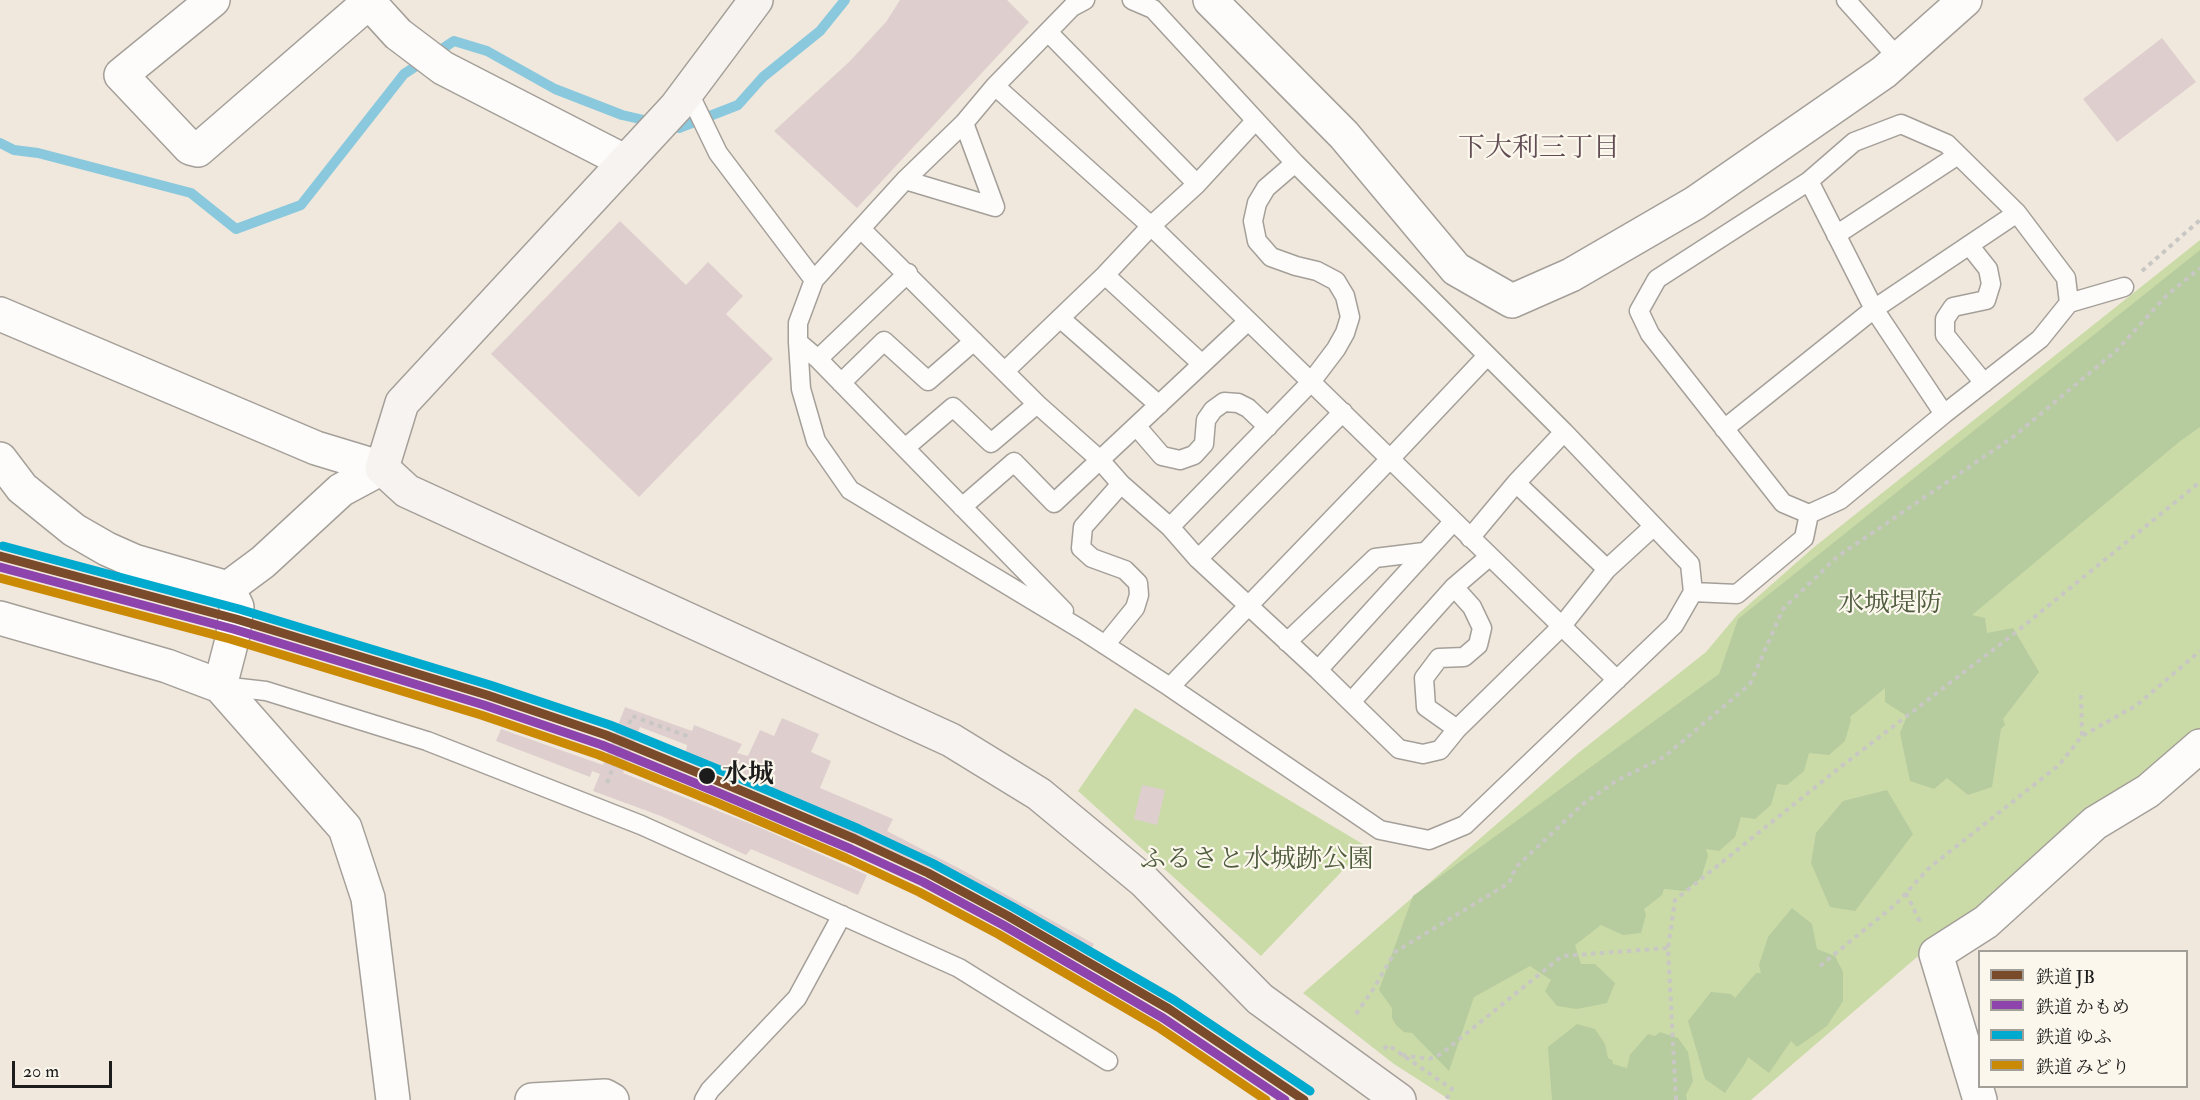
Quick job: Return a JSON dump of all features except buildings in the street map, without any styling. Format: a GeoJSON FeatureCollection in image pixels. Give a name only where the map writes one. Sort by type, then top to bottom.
{"type":"FeatureCollection","features":[{"type":"Feature","properties":{"kind":"street"},"geometry":{"type":"LineString","coordinates":[[213,0],[121,75],[190,148],[198,150],[368,1],[398,34],[443,68],[629,156]]}},
{"type":"Feature","properties":{"kind":"street"},"geometry":{"type":"LineString","coordinates":[[228,588],[263,562],[341,490],[382,468],[402,403],[682,99],[756,0]]}},
{"type":"Feature","properties":{"kind":"street"},"geometry":{"type":"LineString","coordinates":[[1210,0],[1344,135],[1456,269],[1512,301],[1570,275],[1695,203],[1884,72],[1965,0]]}},
{"type":"Feature","properties":{"kind":"street"},"geometry":{"type":"LineString","coordinates":[[0,314],[316,448],[382,468],[407,491],[951,740],[1039,794],[1144,881],[1260,999],[1399,1100]]}},
{"type":"Feature","properties":{"kind":"street"},"geometry":{"type":"LineString","coordinates":[[0,459],[22,488],[74,530],[106,549],[134,561],[228,588],[237,607],[232,640],[220,686]]}},
{"type":"Feature","properties":{"kind":"street"},"geometry":{"type":"LineString","coordinates":[[0,618],[167,666],[220,686],[345,828],[368,898],[393,1100]]}},
{"type":"Feature","properties":{"kind":"street"},"geometry":{"type":"LineString","coordinates":[[1980,1100],[1936,954],[1986,922],[2095,823],[2148,790],[2200,746]]}},
{"type":"Feature","properties":{"kind":"street"},"geometry":{"type":"LineString","coordinates":[[532,1100],[604,1096],[612,1100]]}},
{"type":"Feature","properties":{"kind":"lane"},"geometry":{"type":"LineString","coordinates":[[1085,0],[1072,7],[995,86],[964,123],[905,180],[814,280],[798,323],[798,342],[801,389],[816,441],[850,490],[1082,630],[1380,830],[1429,840],[1465,825],[1674,626],[1693,592],[1690,564],[1564,432],[1255,121],[1153,9],[1132,0]]}},
{"type":"Feature","properties":{"kind":"lane"},"geometry":{"type":"LineString","coordinates":[[1845,0],[1899,59]]}},
{"type":"Feature","properties":{"kind":"lane"},"geometry":{"type":"LineString","coordinates":[[1048,32],[1197,184]]}},
{"type":"Feature","properties":{"kind":"lane"},"geometry":{"type":"LineString","coordinates":[[995,86],[1151,226],[1617,680]]}},
{"type":"Feature","properties":{"kind":"lane"},"geometry":{"type":"LineString","coordinates":[[682,99],[718,153],[814,280]]}},
{"type":"Feature","properties":{"kind":"lane"},"geometry":{"type":"LineString","coordinates":[[1005,371],[1105,275],[1151,226],[1197,184],[1255,121]]}},
{"type":"Feature","properties":{"kind":"lane"},"geometry":{"type":"LineString","coordinates":[[905,180],[995,207],[964,123]]}},
{"type":"Feature","properties":{"kind":"lane"},"geometry":{"type":"LineString","coordinates":[[2069,303],[2066,278],[2018,213],[1947,144],[1901,124],[1854,142],[1809,181],[1657,279],[1639,311],[1650,334],[1782,503],[1809,514],[1840,500],[2040,339],[2069,303],[2124,286]]}},
{"type":"Feature","properties":{"kind":"lane"},"geometry":{"type":"LineString","coordinates":[[1836,235],[1959,155]]}},
{"type":"Feature","properties":{"kind":"lane"},"geometry":{"type":"LineString","coordinates":[[1170,527],[1311,382],[1345,333],[1350,317],[1345,296],[1336,281],[1317,271],[1271,257],[1257,241],[1253,220],[1257,202],[1266,188],[1296,163]]}},
{"type":"Feature","properties":{"kind":"lane"},"geometry":{"type":"LineString","coordinates":[[1809,181],[1874,309],[1944,414]]}},
{"type":"Feature","properties":{"kind":"lane"},"geometry":{"type":"LineString","coordinates":[[1724,429],[1874,309],[2018,213]]}},
{"type":"Feature","properties":{"kind":"lane"},"geometry":{"type":"LineString","coordinates":[[861,229],[908,273],[1037,404],[1099,459],[1121,484],[1170,527],[1198,559],[1400,749],[1422,753],[1440,750],[1457,729],[1561,627],[1607,569],[1654,526]]}},
{"type":"Feature","properties":{"kind":"lane"},"geometry":{"type":"LineString","coordinates":[[1969,245],[1988,269],[1991,284],[1986,300],[1953,307],[1945,319],[1945,335],[1984,383]]}},
{"type":"Feature","properties":{"kind":"lane"},"geometry":{"type":"LineString","coordinates":[[818,359],[908,273]]}},
{"type":"Feature","properties":{"kind":"lane"},"geometry":{"type":"LineString","coordinates":[[1105,275],[1202,364]]}},
{"type":"Feature","properties":{"kind":"lane"},"geometry":{"type":"LineString","coordinates":[[1060,318],[1159,405]]}},
{"type":"Feature","properties":{"kind":"lane"},"geometry":{"type":"LineString","coordinates":[[962,507],[1014,462],[1054,503],[1247,322]]}},
{"type":"Feature","properties":{"kind":"lane"},"geometry":{"type":"LineString","coordinates":[[841,383],[884,341],[928,381],[974,341]]}},
{"type":"Feature","properties":{"kind":"lane"},"geometry":{"type":"LineString","coordinates":[[798,342],[818,359],[1082,630]]}},
{"type":"Feature","properties":{"kind":"lane"},"geometry":{"type":"LineString","coordinates":[[1170,687],[1487,356]]}},
{"type":"Feature","properties":{"kind":"lane"},"geometry":{"type":"LineString","coordinates":[[1137,427],[1162,456],[1180,460],[1194,455],[1203,444],[1206,420],[1213,410],[1224,402],[1238,403],[1248,408],[1268,427]]}},
{"type":"Feature","properties":{"kind":"lane"},"geometry":{"type":"LineString","coordinates":[[905,448],[953,406],[991,443],[1037,404]]}},
{"type":"Feature","properties":{"kind":"lane"},"geometry":{"type":"LineString","coordinates":[[1198,559],[1343,412]]}},
{"type":"Feature","properties":{"kind":"lane"},"geometry":{"type":"LineString","coordinates":[[1470,538],[1516,483],[1564,432]]}},
{"type":"Feature","properties":{"kind":"lane"},"geometry":{"type":"LineString","coordinates":[[1516,483],[1607,569]]}},
{"type":"Feature","properties":{"kind":"lane"},"geometry":{"type":"LineString","coordinates":[[1105,645],[1135,608],[1139,595],[1138,583],[1125,570],[1092,558],[1081,548],[1083,527],[1121,484]]}},
{"type":"Feature","properties":{"kind":"lane"},"geometry":{"type":"LineString","coordinates":[[1693,592],[1737,594],[1804,538],[1809,514]]}},
{"type":"Feature","properties":{"kind":"lane"},"geometry":{"type":"LineString","coordinates":[[1318,670],[1453,522]]}},
{"type":"Feature","properties":{"kind":"lane"},"geometry":{"type":"LineString","coordinates":[[1287,642],[1375,558],[1424,552]]}},
{"type":"Feature","properties":{"kind":"lane"},"geometry":{"type":"LineString","coordinates":[[1351,702],[1454,587],[1489,557]]}},
{"type":"Feature","properties":{"kind":"lane"},"geometry":{"type":"LineString","coordinates":[[1454,587],[1472,607],[1482,628],[1479,645],[1464,657],[1439,658],[1424,678],[1426,706],[1457,729]]}},
{"type":"Feature","properties":{"kind":"lane"},"geometry":{"type":"LineString","coordinates":[[220,686],[266,691],[427,741],[641,825],[958,968],[1108,1061]]}},
{"type":"Feature","properties":{"kind":"lane"},"geometry":{"type":"LineString","coordinates":[[704,1100],[710,1090],[797,998],[842,915]]}},
{"type":"Feature","properties":{"kind":"path"},"geometry":{"type":"LineString","coordinates":[[2124,286],[2200,220]]}},
{"type":"Feature","properties":{"kind":"path"},"geometry":{"type":"LineString","coordinates":[[1356,1014],[1395,952],[1509,883],[1516,867],[1582,804],[1616,781],[1664,757],[1750,684],[1783,609],[1837,557],[2013,437],[2118,350],[2166,296],[2200,268]]}},
{"type":"Feature","properties":{"kind":"path"},"geometry":{"type":"LineString","coordinates":[[1676,1100],[1668,948],[1675,900],[2015,633],[2200,482]]}},
{"type":"Feature","properties":{"kind":"path"},"geometry":{"type":"LineString","coordinates":[[1820,966],[1896,904],[1929,868],[2059,765],[2082,736],[2137,705],[2200,651]]}},
{"type":"Feature","properties":{"kind":"path"},"geometry":{"type":"LineString","coordinates":[[2081,695],[2082,736]]}},
{"type":"Feature","properties":{"kind":"path"},"geometry":{"type":"LineString","coordinates":[[606,786],[632,716],[690,737]]}},
{"type":"Feature","properties":{"kind":"path"},"geometry":{"type":"LineString","coordinates":[[1304,854],[1312,847]]}},
{"type":"Feature","properties":{"kind":"path"},"geometry":{"type":"LineString","coordinates":[[1402,1055],[1429,1059],[1441,1054],[1562,957],[1668,948]]}},
{"type":"Feature","properties":{"kind":"path"},"geometry":{"type":"LineString","coordinates":[[1388,1045],[1452,1089],[1446,1100]]}},
{"type":"Feature","properties":{"kind":"green space"},"geometry":{"type":"Polygon","coordinates":[[[2200,240],[2200,731],[1974,915],[1917,957],[1751,1100],[1450,1100],[1394,1064],[1303,993],[1577,754],[1706,652],[1737,615],[1813,548],[2200,240]]]}},
{"type":"Feature","properties":{"kind":"green space","name":"水城堤防"},"geometry":{"type":"Polygon","coordinates":[[[2200,250],[2200,427],[1972,615],[1985,618],[1987,633],[2013,628],[2039,672],[2003,719],[2005,725],[2001,729],[1992,787],[1968,795],[1947,778],[1934,789],[1910,781],[1900,733],[1907,716],[1885,702],[1885,688],[1850,717],[1845,741],[1829,755],[1809,753],[1804,771],[1787,785],[1777,784],[1771,805],[1755,819],[1741,817],[1735,837],[1719,851],[1706,849],[1708,856],[1701,878],[1685,891],[1664,889],[1662,895],[1644,909],[1646,915],[1641,933],[1623,935],[1601,925],[1575,945],[1581,964],[1595,964],[1615,983],[1607,1003],[1577,1009],[1557,1006],[1545,991],[1551,980],[1530,966],[1474,997],[1449,1071],[1412,1033],[1404,1032],[1396,1025],[1392,1018],[1392,1008],[1379,990],[1413,896],[1719,674],[1738,619],[2200,250]]]}},
{"type":"Feature","properties":{"kind":"green space","name":"ふるさと水城跡公園"},"geometry":{"type":"Polygon","coordinates":[[[1135,708],[1366,846],[1261,956],[1078,791],[1135,708]]]}},
{"type":"Feature","properties":{"kind":"green space"},"geometry":{"type":"Polygon","coordinates":[[[1887,790],[1913,834],[1855,911],[1830,907],[1811,863],[1816,833],[1843,801],[1887,790]]]}},
{"type":"Feature","properties":{"kind":"green space"},"geometry":{"type":"Polygon","coordinates":[[[1792,908],[1812,924],[1817,949],[1835,956],[1843,972],[1843,1001],[1827,1026],[1797,1047],[1791,1041],[1769,1073],[1748,1057],[1725,1093],[1705,1079],[1688,1021],[1711,992],[1731,994],[1735,998],[1756,973],[1761,973],[1759,965],[1768,937],[1792,908]]]}},
{"type":"Feature","properties":{"kind":"green space"},"geometry":{"type":"Polygon","coordinates":[[[1577,1024],[1595,1029],[1605,1044],[1608,1058],[1613,1064],[1627,1068],[1630,1055],[1648,1034],[1655,1036],[1660,1032],[1678,1038],[1688,1052],[1693,1081],[1686,1095],[1687,1100],[1552,1100],[1548,1047],[1577,1024]]]}},
{"type":"Feature","properties":{"kind":"waterway"},"geometry":{"type":"LineString","coordinates":[[0,143],[14,150],[38,153],[191,193],[236,229],[301,205],[404,74],[454,41],[487,51],[555,89],[622,115],[679,128],[738,105],[763,77],[820,31],[845,0]]}},
{"type":"Feature","properties":{"kind":"rail line","name":"ゆふ"},"geometry":{"type":"LineString","coordinates":[[3,546],[239,609],[490,685],[610,725],[727,773],[932,863],[1013,907],[1174,1000],[1310,1091]]}},
{"type":"Feature","properties":{"kind":"rail line","name":"JB"},"geometry":{"type":"LineString","coordinates":[[0,556],[236,619],[487,695],[606,735],[723,783],[928,873],[1008,916],[1169,1009],[1304,1100]]}},
{"type":"Feature","properties":{"kind":"rail line","name":"かもめ"},"geometry":{"type":"LineString","coordinates":[[0,567],[233,629],[484,705],[602,745],[719,793],[923,882],[1003,925],[1163,1018],[1285,1100]]}},
{"type":"Feature","properties":{"kind":"rail line","name":"みどり"},"geometry":{"type":"LineString","coordinates":[[0,578],[230,639],[481,715],[599,755],[715,802],[919,892],[998,934],[1158,1027],[1266,1100]]}},
{"type":"Feature","properties":{"kind":"place","name":"水城"},"geometry":{"type":"Point","coordinates":[707,776]}},
{"type":"Feature","properties":{"kind":"district","name":"下大利三丁目"},"geometry":{"type":"Point","coordinates":[1539,150]}}]}
